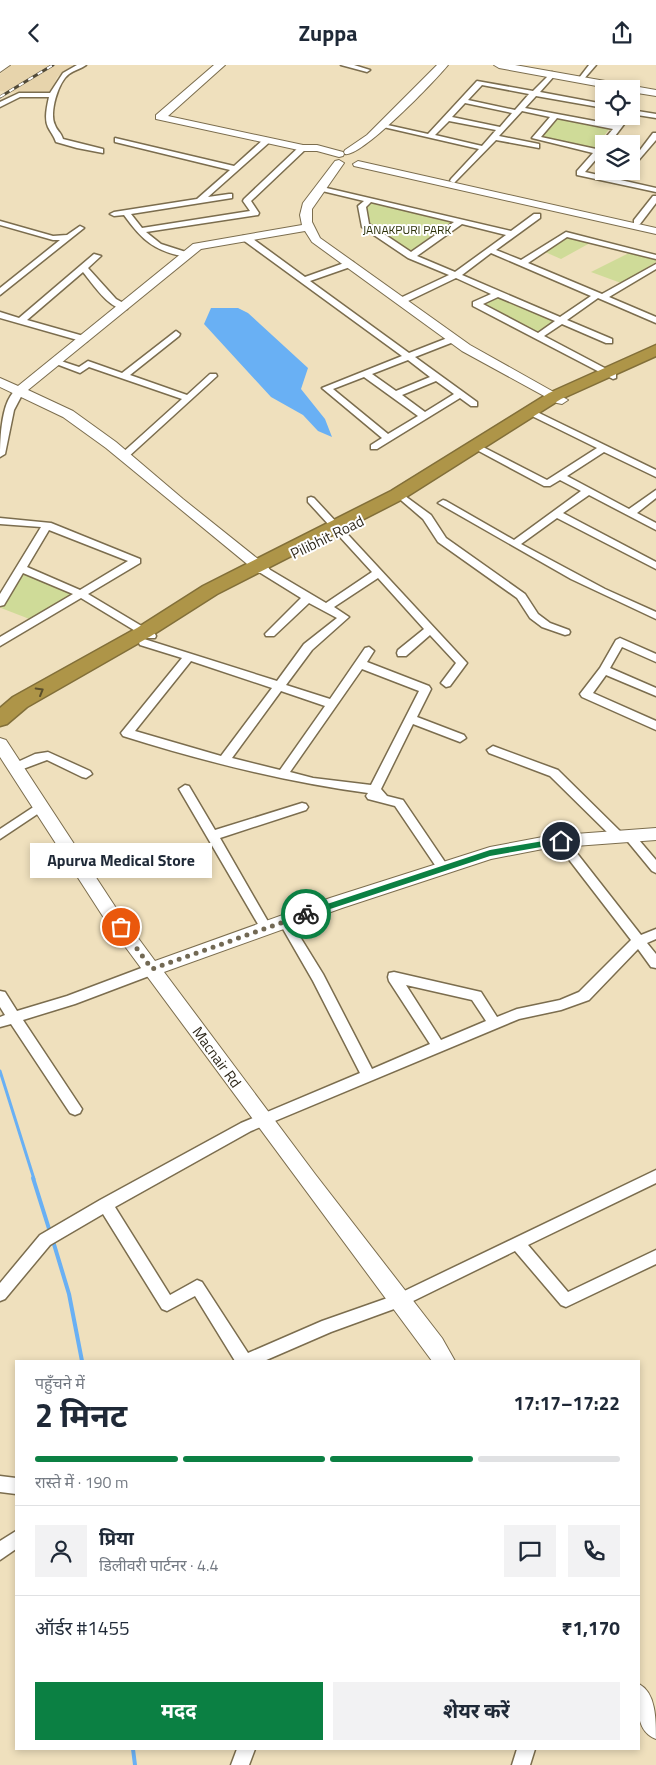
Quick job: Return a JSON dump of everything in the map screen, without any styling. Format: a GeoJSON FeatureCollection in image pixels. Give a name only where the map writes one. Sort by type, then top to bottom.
{"type":"FeatureCollection","features":[{"type":"Feature","properties":{"kind":"highway"},"geometry":{"type":"LineString","coordinates":[[0,720],[34,711],[147,637],[260,568],[397,495],[558,398],[656,350]]}},
{"type":"Feature","properties":{"kind":"highway"},"geometry":{"type":"LineString","coordinates":[[609,374],[656,356]]}},
{"type":"Feature","properties":{"kind":"highway","name":"Pilibhit Road"},"geometry":{"type":"LineString","coordinates":[[336,528],[405,499],[480,449],[537,415],[558,398]]}},
{"type":"Feature","properties":{"kind":"street"},"geometry":{"type":"LineString","coordinates":[[0,69],[5,65]]}},
{"type":"Feature","properties":{"kind":"street"},"geometry":{"type":"LineString","coordinates":[[82,65],[66,73],[60,79],[54,95],[50,117],[51,126],[58,134],[59,140],[100,151]]}},
{"type":"Feature","properties":{"kind":"street"},"geometry":{"type":"LineString","coordinates":[[220,65],[160,117],[303,148],[656,231]]}},
{"type":"Feature","properties":{"kind":"street"},"geometry":{"type":"LineString","coordinates":[[344,65],[367,70]]}},
{"type":"Feature","properties":{"kind":"street"},"geometry":{"type":"LineString","coordinates":[[443,65],[371,137],[371,143],[349,159],[336,176],[324,184],[308,202],[305,215],[307,227],[316,240],[466,348],[558,398]]}},
{"type":"Feature","properties":{"kind":"street"},"geometry":{"type":"LineString","coordinates":[[499,65],[595,82]]}},
{"type":"Feature","properties":{"kind":"street"},"geometry":{"type":"LineString","coordinates":[[581,79],[593,65]]}},
{"type":"Feature","properties":{"kind":"street"},"geometry":{"type":"LineString","coordinates":[[454,181],[552,74]]}},
{"type":"Feature","properties":{"kind":"street"},"geometry":{"type":"LineString","coordinates":[[430,136],[480,83],[595,105]]}},
{"type":"Feature","properties":{"kind":"street"},"geometry":{"type":"LineString","coordinates":[[640,90],[656,93]]}},
{"type":"Feature","properties":{"kind":"street"},"geometry":{"type":"LineString","coordinates":[[0,105],[19,95],[54,95]]}},
{"type":"Feature","properties":{"kind":"street"},"geometry":{"type":"LineString","coordinates":[[463,101],[618,128]]}},
{"type":"Feature","properties":{"kind":"street"},"geometry":{"type":"LineString","coordinates":[[640,114],[656,116]]}},
{"type":"Feature","properties":{"kind":"street"},"geometry":{"type":"LineString","coordinates":[[555,116],[536,138],[595,151]]}},
{"type":"Feature","properties":{"kind":"street"},"geometry":{"type":"LineString","coordinates":[[447,118],[500,129]]}},
{"type":"Feature","properties":{"kind":"street"},"geometry":{"type":"LineString","coordinates":[[612,135],[621,125]]}},
{"type":"Feature","properties":{"kind":"street"},"geometry":{"type":"LineString","coordinates":[[383,126],[483,148]]}},
{"type":"Feature","properties":{"kind":"street"},"geometry":{"type":"LineString","coordinates":[[640,155],[656,135]]}},
{"type":"Feature","properties":{"kind":"street"},"geometry":{"type":"LineString","coordinates":[[493,137],[536,146]]}},
{"type":"Feature","properties":{"kind":"street"},"geometry":{"type":"LineString","coordinates":[[118,140],[236,169]]}},
{"type":"Feature","properties":{"kind":"street"},"geometry":{"type":"LineString","coordinates":[[196,210],[210,191],[268,140]]}},
{"type":"Feature","properties":{"kind":"street"},"geometry":{"type":"LineString","coordinates":[[247,201],[303,148]]}},
{"type":"Feature","properties":{"kind":"street"},"geometry":{"type":"LineString","coordinates":[[595,156],[580,173],[595,176]]}},
{"type":"Feature","properties":{"kind":"street"},"geometry":{"type":"LineString","coordinates":[[349,159],[656,226]]}},
{"type":"Feature","properties":{"kind":"street"},"geometry":{"type":"LineString","coordinates":[[611,180],[656,190]]}},
{"type":"Feature","properties":{"kind":"street"},"geometry":{"type":"LineString","coordinates":[[324,184],[369,199],[512,234]]}},
{"type":"Feature","properties":{"kind":"street"},"geometry":{"type":"LineString","coordinates":[[114,214],[196,210],[254,213],[247,201],[210,191]]}},
{"type":"Feature","properties":{"kind":"street"},"geometry":{"type":"LineString","coordinates":[[139,231],[229,196]]}},
{"type":"Feature","properties":{"kind":"street"},"geometry":{"type":"LineString","coordinates":[[637,222],[656,197]]}},
{"type":"Feature","properties":{"kind":"street"},"geometry":{"type":"LineString","coordinates":[[369,199],[362,207],[365,225],[411,256],[609,341]]}},
{"type":"Feature","properties":{"kind":"street"},"geometry":{"type":"LineString","coordinates":[[126,212],[139,231],[159,248],[168,252],[186,255]]}},
{"type":"Feature","properties":{"kind":"street"},"geometry":{"type":"LineString","coordinates":[[401,301],[456,275],[537,216]]}},
{"type":"Feature","properties":{"kind":"street"},"geometry":{"type":"LineString","coordinates":[[411,256],[461,221]]}},
{"type":"Feature","properties":{"kind":"street"},"geometry":{"type":"LineString","coordinates":[[1,223],[53,238],[68,237]]}},
{"type":"Feature","properties":{"kind":"street"},"geometry":{"type":"LineString","coordinates":[[0,454],[9,410],[19,391],[197,246],[307,227]]}},
{"type":"Feature","properties":{"kind":"street"},"geometry":{"type":"LineString","coordinates":[[0,291],[80,228]]}},
{"type":"Feature","properties":{"kind":"street"},"geometry":{"type":"LineString","coordinates":[[523,263],[566,234],[656,257]]}},
{"type":"Feature","properties":{"kind":"street"},"geometry":{"type":"LineString","coordinates":[[246,238],[474,404]]}},
{"type":"Feature","properties":{"kind":"street"},"geometry":{"type":"LineString","coordinates":[[490,250],[656,320]]}},
{"type":"Feature","properties":{"kind":"street"},"geometry":{"type":"LineString","coordinates":[[20,321],[97,256]]}},
{"type":"Feature","properties":{"kind":"street"},"geometry":{"type":"LineString","coordinates":[[304,280],[350,265]]}},
{"type":"Feature","properties":{"kind":"street"},"geometry":{"type":"LineString","coordinates":[[538,337],[600,296],[656,265]]}},
{"type":"Feature","properties":{"kind":"street"},"geometry":{"type":"LineString","coordinates":[[83,268],[113,301],[124,307]]}},
{"type":"Feature","properties":{"kind":"street"},"geometry":{"type":"LineString","coordinates":[[499,293],[476,304],[609,374]]}},
{"type":"Feature","properties":{"kind":"street"},"geometry":{"type":"LineString","coordinates":[[0,315],[84,339]]}},
{"type":"Feature","properties":{"kind":"street"},"geometry":{"type":"LineString","coordinates":[[124,376],[176,333]]}},
{"type":"Feature","properties":{"kind":"street"},"geometry":{"type":"LineString","coordinates":[[388,439],[327,388],[453,339]]}},
{"type":"Feature","properties":{"kind":"street"},"geometry":{"type":"LineString","coordinates":[[55,362],[80,370],[88,364],[188,398]]}},
{"type":"Feature","properties":{"kind":"street"},"geometry":{"type":"LineString","coordinates":[[365,373],[424,416]]}},
{"type":"Feature","properties":{"kind":"street"},"geometry":{"type":"LineString","coordinates":[[124,456],[213,376]]}},
{"type":"Feature","properties":{"kind":"street"},"geometry":{"type":"LineString","coordinates":[[395,395],[438,377]]}},
{"type":"Feature","properties":{"kind":"street"},"geometry":{"type":"LineString","coordinates":[[0,382],[68,414],[124,456],[260,568],[308,598],[344,617],[308,647],[277,686],[224,760]]}},
{"type":"Feature","properties":{"kind":"street"},"geometry":{"type":"LineString","coordinates":[[374,447],[460,394]]}},
{"type":"Feature","properties":{"kind":"street"},"geometry":{"type":"LineString","coordinates":[[537,415],[656,474]]}},
{"type":"Feature","properties":{"kind":"street"},"geometry":{"type":"LineString","coordinates":[[480,449],[547,485],[604,449]]}},
{"type":"Feature","properties":{"kind":"street"},"geometry":{"type":"LineString","coordinates":[[560,476],[656,527]]}},
{"type":"Feature","properties":{"kind":"street"},"geometry":{"type":"LineString","coordinates":[[514,544],[588,491]]}},
{"type":"Feature","properties":{"kind":"street"},"geometry":{"type":"LineString","coordinates":[[630,513],[656,493]]}},
{"type":"Feature","properties":{"kind":"street"},"geometry":{"type":"LineString","coordinates":[[405,499],[426,517],[442,540],[521,596],[534,616],[546,625],[565,632]]}},
{"type":"Feature","properties":{"kind":"street"},"geometry":{"type":"LineString","coordinates":[[311,500],[462,663],[446,683]]}},
{"type":"Feature","properties":{"kind":"street"},"geometry":{"type":"LineString","coordinates":[[443,503],[623,603],[656,616]]}},
{"type":"Feature","properties":{"kind":"street"},"geometry":{"type":"LineString","coordinates":[[556,514],[656,566]]}},
{"type":"Feature","properties":{"kind":"street"},"geometry":{"type":"LineString","coordinates":[[0,521],[47,525],[136,561],[0,642]]}},
{"type":"Feature","properties":{"kind":"street"},"geometry":{"type":"LineString","coordinates":[[0,603],[47,525]]}},
{"type":"Feature","properties":{"kind":"street"},"geometry":{"type":"LineString","coordinates":[[21,568],[81,593],[147,637],[189,655],[332,704]]}},
{"type":"Feature","properties":{"kind":"street"},"geometry":{"type":"LineString","coordinates":[[326,608],[378,573]]}},
{"type":"Feature","properties":{"kind":"street"},"geometry":{"type":"LineString","coordinates":[[270,634],[308,598]]}},
{"type":"Feature","properties":{"kind":"street"},"geometry":{"type":"LineString","coordinates":[[402,653],[430,630]]}},
{"type":"Feature","properties":{"kind":"street"},"geometry":{"type":"LineString","coordinates":[[656,658],[620,643],[604,670],[586,694],[656,726]]}},
{"type":"Feature","properties":{"kind":"street"},"geometry":{"type":"LineString","coordinates":[[283,775],[369,651]]}},
{"type":"Feature","properties":{"kind":"street"},"geometry":{"type":"LineString","coordinates":[[189,655],[127,733],[182,750],[313,782],[375,790],[383,799],[399,803],[443,869]]}},
{"type":"Feature","properties":{"kind":"street"},"geometry":{"type":"LineString","coordinates":[[360,664],[424,689],[375,790]]}},
{"type":"Feature","properties":{"kind":"street"},"geometry":{"type":"LineString","coordinates":[[604,670],[656,692]]}},
{"type":"Feature","properties":{"kind":"street"},"geometry":{"type":"LineString","coordinates":[[410,719],[460,738]]}},
{"type":"Feature","properties":{"kind":"street","name":"Macnair Rd"},"geometry":{"type":"LineString","coordinates":[[0,744],[110,913],[443,1360]]}},
{"type":"Feature","properties":{"kind":"street"},"geometry":{"type":"LineString","coordinates":[[493,750],[554,773],[656,869]]}},
{"type":"Feature","properties":{"kind":"street"},"geometry":{"type":"LineString","coordinates":[[16,768],[39,757],[48,756],[86,775]]}},
{"type":"Feature","properties":{"kind":"street"},"geometry":{"type":"LineString","coordinates":[[185,789],[266,928]]}},
{"type":"Feature","properties":{"kind":"street"},"geometry":{"type":"LineString","coordinates":[[0,835],[41,806]]}},
{"type":"Feature","properties":{"kind":"street"},"geometry":{"type":"LineString","coordinates":[[212,836],[302,807]]}},
{"type":"Feature","properties":{"kind":"street"},"geometry":{"type":"LineString","coordinates":[[0,1022],[266,928],[490,853],[561,841],[656,834]]}},
{"type":"Feature","properties":{"kind":"street"},"geometry":{"type":"LineString","coordinates":[[561,841],[656,963]]}},
{"type":"Feature","properties":{"kind":"street"},"geometry":{"type":"LineString","coordinates":[[284,922],[318,978],[370,1077]]}},
{"type":"Feature","properties":{"kind":"street"},"geometry":{"type":"LineString","coordinates":[[0,1294],[45,1240],[105,1204],[246,1127],[370,1077],[517,1014],[561,1005],[584,996],[638,941],[656,935]]}},
{"type":"Feature","properties":{"kind":"street"},"geometry":{"type":"LineString","coordinates":[[439,1047],[394,977],[476,996],[494,1023]]}},
{"type":"Feature","properties":{"kind":"street"},"geometry":{"type":"LineString","coordinates":[[0,996],[75,1109]]}},
{"type":"Feature","properties":{"kind":"street"},"geometry":{"type":"LineString","coordinates":[[250,1360],[327,1326],[400,1300],[517,1243],[654,1181]]}},
{"type":"Feature","properties":{"kind":"street"},"geometry":{"type":"LineString","coordinates":[[105,1204],[168,1304],[197,1287],[243,1360]]}},
{"type":"Feature","properties":{"kind":"street"},"geometry":{"type":"LineString","coordinates":[[517,1243],[566,1300],[656,1257]]}},
{"type":"Feature","properties":{"kind":"street"},"geometry":{"type":"LineString","coordinates":[[0,1484],[15,1486]]}},
{"type":"Feature","properties":{"kind":"street"},"geometry":{"type":"LineString","coordinates":[[0,1552],[15,1540]]}},
{"type":"Feature","properties":{"kind":"street"},"geometry":{"type":"LineString","coordinates":[[640,1698],[656,1727]]}},
{"type":"Feature","properties":{"kind":"street"},"geometry":{"type":"LineString","coordinates":[[240,1765],[246,1750]]}},
{"type":"Feature","properties":{"kind":"street"},"geometry":{"type":"LineString","coordinates":[[521,1765],[526,1750]]}},
{"type":"Feature","properties":{"kind":"shaded area"},"geometry":{"type":"Polygon","coordinates":[[[12,65],[73,65],[57,77],[51,92],[20,93],[0,91],[0,74],[12,65]]]}},
{"type":"Feature","properties":{"kind":"green space"},"geometry":{"type":"Polygon","coordinates":[[[559,118],[610,128],[605,135],[595,135],[594,149],[541,138],[559,118]]]}},
{"type":"Feature","properties":{"kind":"green space","name":"JANAKPURI PARK"},"geometry":{"type":"Polygon","coordinates":[[[371,203],[452,222],[410,252],[372,228],[368,223],[366,208],[371,203]]]}},
{"type":"Feature","properties":{"kind":"green space"},"geometry":{"type":"Polygon","coordinates":[[[567,237],[590,243],[561,259],[545,252],[567,237]]]}},
{"type":"Feature","properties":{"kind":"green space"},"geometry":{"type":"Polygon","coordinates":[[[631,252],[656,259],[656,262],[621,283],[591,272],[631,252]]]}},
{"type":"Feature","properties":{"kind":"green space"},"geometry":{"type":"Polygon","coordinates":[[[499,295],[557,321],[537,334],[484,304],[499,295]]]}},
{"type":"Feature","properties":{"kind":"green space"},"geometry":{"type":"Polygon","coordinates":[[[23,572],[77,594],[32,620],[1,608],[23,572]]]}},
{"type":"Feature","properties":{"kind":"water"},"geometry":{"type":"Polygon","coordinates":[[[211,308],[238,308],[248,313],[308,368],[301,389],[325,419],[332,437],[318,431],[303,415],[271,397],[204,324],[211,308]]]}},
{"type":"Feature","properties":{"kind":"waterway"},"geometry":{"type":"LineString","coordinates":[[0,1071],[34,1179]]}},
{"type":"Feature","properties":{"kind":"waterway"},"geometry":{"type":"LineString","coordinates":[[33,1178],[50,1232]]}},
{"type":"Feature","properties":{"kind":"waterway"},"geometry":{"type":"LineString","coordinates":[[53,1241],[69,1294],[82,1360]]}},
{"type":"Feature","properties":{"kind":"waterway"},"geometry":{"type":"LineString","coordinates":[[133,1750],[135,1765]]}},
{"type":"Feature","properties":{"kind":"railway"},"geometry":{"type":"LineString","coordinates":[[0,97],[53,65]]}},
{"type":"Feature","properties":{"kind":"way so far"},"geometry":{"type":"LineString","coordinates":[[121,927],[152,969],[306,914]]}},
{"type":"Feature","properties":{"kind":"place","name":"Apurva Medical Store"},"geometry":{"type":"Point","coordinates":[121,927]}},
{"type":"Feature","properties":{"kind":"route"},"geometry":{"type":"LineString","coordinates":[[306,914],[490,853],[561,841]]}}]}
